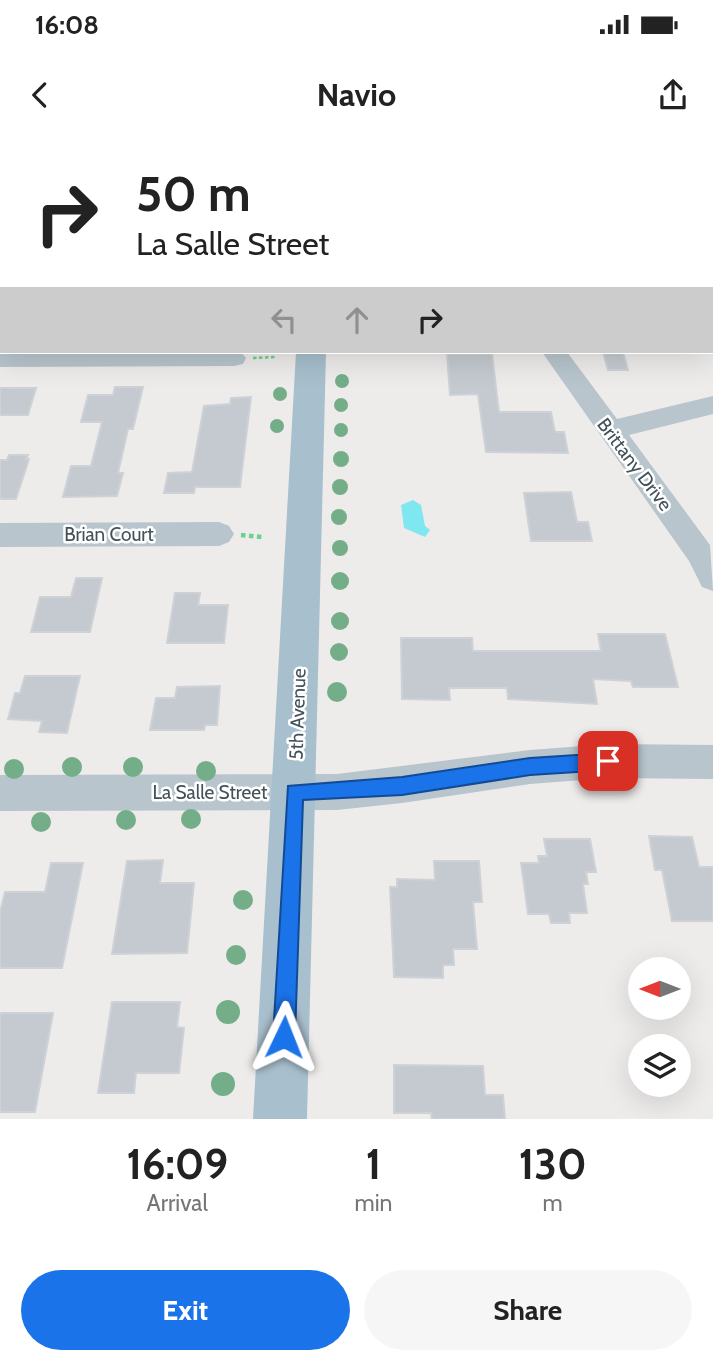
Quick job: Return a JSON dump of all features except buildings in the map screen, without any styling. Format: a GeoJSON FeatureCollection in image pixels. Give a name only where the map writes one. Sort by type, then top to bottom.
{"type":"FeatureCollection","features":[{"type":"Feature","properties":{"kind":"main road","name":"5th Avenue"},"geometry":{"type":"LineString","coordinates":[[280,1119],[311,354]]}},
{"type":"Feature","properties":{"kind":"street","name":"Brittany Drive"},"geometry":{"type":"LineString","coordinates":[[555,354],[700,553],[713,578]]}},
{"type":"Feature","properties":{"kind":"street"},"geometry":{"type":"LineString","coordinates":[[0,359],[234,358]]}},
{"type":"Feature","properties":{"kind":"street"},"geometry":{"type":"LineString","coordinates":[[611,431],[713,405]]}},
{"type":"Feature","properties":{"kind":"street","name":"Brian Court"},"geometry":{"type":"LineString","coordinates":[[0,535],[219,534]]}},
{"type":"Feature","properties":{"kind":"street","name":"La Salle Street"},"geometry":{"type":"LineString","coordinates":[[0,793],[294,792],[402,786],[556,765],[608,761],[713,762]]}},
{"type":"Feature","properties":{"kind":"water"},"geometry":{"type":"Polygon","coordinates":[[[413,500],[421,505],[425,526],[430,530],[425,537],[404,528],[401,505],[413,500]]]}},
{"type":"Feature","properties":{"kind":"route"},"geometry":{"type":"LineString","coordinates":[[284,1037],[294,792],[345,792],[530,767],[608,761]]}}]}
